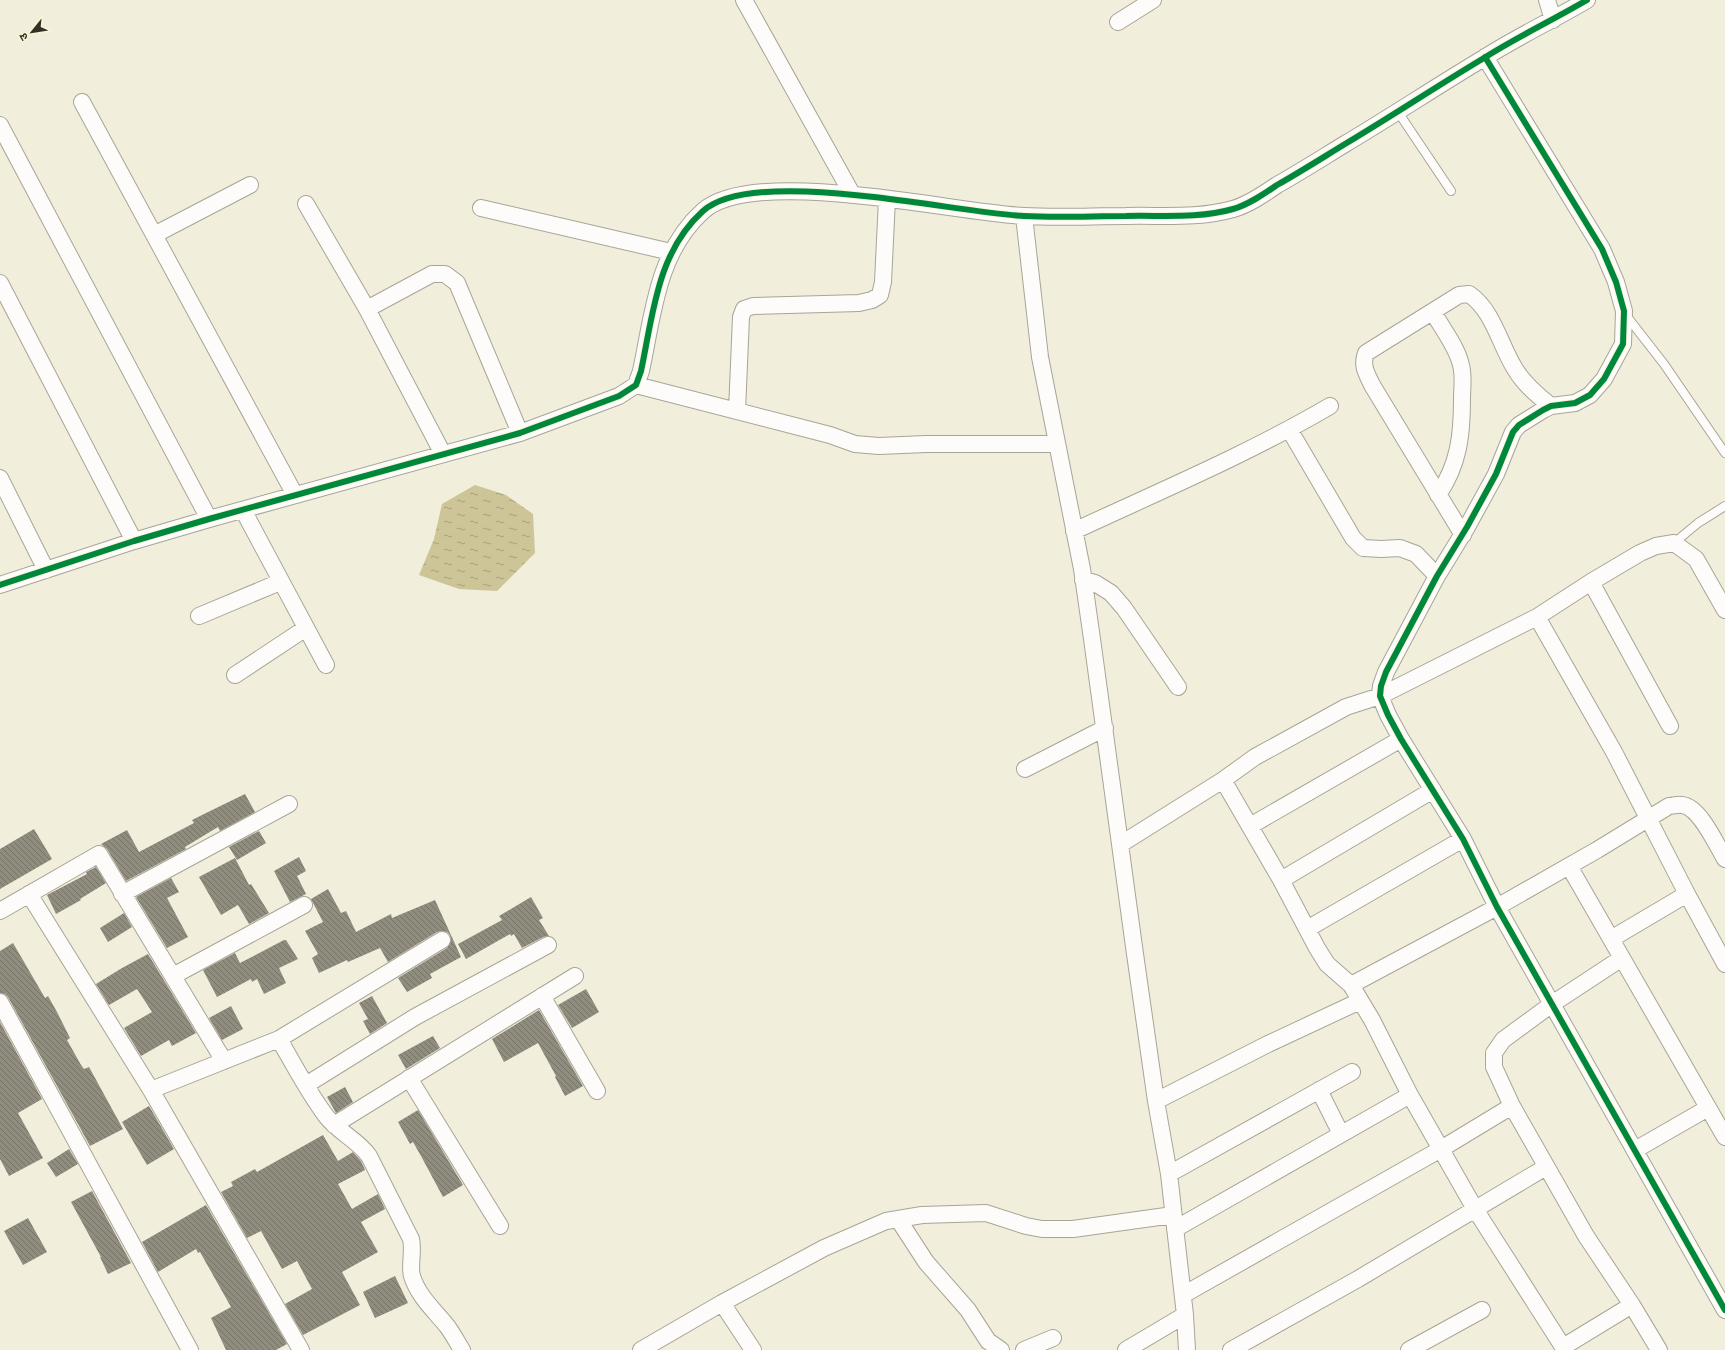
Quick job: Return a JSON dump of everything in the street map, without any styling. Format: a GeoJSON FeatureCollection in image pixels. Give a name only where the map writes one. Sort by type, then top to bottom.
{"type":"FeatureCollection","features":[{"type":"Feature","properties":{"kind":"street"},"geometry":{"type":"LineString","coordinates":[[744,0],[852,194]]}},
{"type":"Feature","properties":{"kind":"street"},"geometry":{"type":"LineString","coordinates":[[1118,22],[1153,0]]}},
{"type":"Feature","properties":{"kind":"street"},"geometry":{"type":"LineString","coordinates":[[1547,0],[1553,20]]}},
{"type":"Feature","properties":{"kind":"street"},"geometry":{"type":"LineString","coordinates":[[0,585],[134,541],[209,519],[520,433],[619,396],[636,385],[641,371],[660,280],[671,252],[685,229],[705,209],[719,201],[741,194],[762,192],[852,194],[1024,216],[1203,215],[1235,209],[1265,193],[1485,57],[1587,0]]}},
{"type":"Feature","properties":{"kind":"street"},"geometry":{"type":"LineString","coordinates":[[1485,57],[1602,249],[1616,282],[1624,311],[1623,344],[1604,379],[1590,395],[1575,403],[1551,406],[1530,418],[1513,432],[1496,474],[1463,535],[1437,576],[1386,672],[1381,686],[1380,696],[1401,739],[1463,839],[1497,907],[1725,1310]]}},
{"type":"Feature","properties":{"kind":"street"},"geometry":{"type":"LineString","coordinates":[[82,102],[294,495]]}},
{"type":"Feature","properties":{"kind":"street"},"geometry":{"type":"LineString","coordinates":[[0,125],[209,519]]}},
{"type":"Feature","properties":{"kind":"street"},"geometry":{"type":"LineString","coordinates":[[154,235],[250,185]]}},
{"type":"Feature","properties":{"kind":"street"},"geometry":{"type":"LineString","coordinates":[[738,411],[741,316],[744,309],[753,306],[859,303],[872,300],[880,295],[883,282],[887,198]]}},
{"type":"Feature","properties":{"kind":"street"},"geometry":{"type":"LineString","coordinates":[[306,204],[367,309],[443,454]]}},
{"type":"Feature","properties":{"kind":"street"},"geometry":{"type":"LineString","coordinates":[[481,208],[671,252]]}},
{"type":"Feature","properties":{"kind":"street"},"geometry":{"type":"LineString","coordinates":[[1024,216],[1040,357],[1083,580],[1105,728],[1156,1101],[1169,1174],[1188,1350]]}},
{"type":"Feature","properties":{"kind":"street"},"geometry":{"type":"LineString","coordinates":[[367,309],[432,274],[445,274],[457,283],[520,433]]}},
{"type":"Feature","properties":{"kind":"street"},"geometry":{"type":"LineString","coordinates":[[0,283],[134,541]]}},
{"type":"Feature","properties":{"kind":"street"},"geometry":{"type":"LineString","coordinates":[[1463,535],[1372,385],[1364,367],[1363,360],[1366,353],[1459,295],[1469,294],[1478,300],[1514,369],[1528,388],[1551,406]]}},
{"type":"Feature","properties":{"kind":"street"},"geometry":{"type":"LineString","coordinates":[[1433,312],[1456,352],[1461,365],[1463,377],[1463,423],[1459,447],[1447,482],[1438,495]]}},
{"type":"Feature","properties":{"kind":"street"},"geometry":{"type":"LineString","coordinates":[[636,385],[738,411],[855,444],[879,446],[926,444],[1057,444]]}},
{"type":"Feature","properties":{"kind":"street"},"geometry":{"type":"LineString","coordinates":[[1074,531],[1289,429],[1330,406]]}},
{"type":"Feature","properties":{"kind":"street"},"geometry":{"type":"LineString","coordinates":[[1289,429],[1352,538],[1364,548],[1400,548],[1416,554],[1437,576]]}},
{"type":"Feature","properties":{"kind":"street"},"geometry":{"type":"LineString","coordinates":[[0,478],[46,570]]}},
{"type":"Feature","properties":{"kind":"street"},"geometry":{"type":"LineString","coordinates":[[243,510],[326,666]]}},
{"type":"Feature","properties":{"kind":"street"},"geometry":{"type":"LineString","coordinates":[[1121,844],[1223,780],[1254,757],[1346,707],[1380,696],[1537,617],[1590,582],[1656,546],[1674,543],[1696,559],[1725,610]]}},
{"type":"Feature","properties":{"kind":"street"},"geometry":{"type":"LineString","coordinates":[[1083,580],[1095,583],[1111,593],[1124,608],[1178,687]]}},
{"type":"Feature","properties":{"kind":"street"},"geometry":{"type":"LineString","coordinates":[[199,616],[280,582]]}},
{"type":"Feature","properties":{"kind":"street"},"geometry":{"type":"LineString","coordinates":[[1590,582],[1670,726]]}},
{"type":"Feature","properties":{"kind":"street"},"geometry":{"type":"LineString","coordinates":[[1537,617],[1614,752],[1725,964]]}},
{"type":"Feature","properties":{"kind":"street"},"geometry":{"type":"LineString","coordinates":[[235,675],[306,628]]}},
{"type":"Feature","properties":{"kind":"street"},"geometry":{"type":"LineString","coordinates":[[1025,769],[1105,728]]}},
{"type":"Feature","properties":{"kind":"street"},"geometry":{"type":"LineString","coordinates":[[1250,826],[1401,739]]}},
{"type":"Feature","properties":{"kind":"street"},"geometry":{"type":"LineString","coordinates":[[1223,780],[1328,964],[1351,985],[1372,1020],[1410,1095],[1475,1209],[1564,1348],[1632,1305]]}},
{"type":"Feature","properties":{"kind":"street"},"geometry":{"type":"LineString","coordinates":[[1281,880],[1433,790]]}},
{"type":"Feature","properties":{"kind":"street"},"geometry":{"type":"LineString","coordinates":[[122,894],[289,804]]}},
{"type":"Feature","properties":{"kind":"street"},"geometry":{"type":"LineString","coordinates":[[1351,985],[1570,866],[1669,806],[1682,805],[1694,810],[1703,821],[1725,859]]}},
{"type":"Feature","properties":{"kind":"street"},"geometry":{"type":"LineString","coordinates":[[1307,929],[1463,839]]}},
{"type":"Feature","properties":{"kind":"street"},"geometry":{"type":"LineString","coordinates":[[0,911],[99,854],[224,1061]]}},
{"type":"Feature","properties":{"kind":"street"},"geometry":{"type":"LineString","coordinates":[[1570,866],[1725,1137]]}},
{"type":"Feature","properties":{"kind":"street"},"geometry":{"type":"LineString","coordinates":[[30,894],[151,1090],[301,1350]]}},
{"type":"Feature","properties":{"kind":"street"},"geometry":{"type":"LineString","coordinates":[[1611,939],[1687,894]]}},
{"type":"Feature","properties":{"kind":"street"},"geometry":{"type":"LineString","coordinates":[[173,976],[304,906]]}},
{"type":"Feature","properties":{"kind":"street"},"geometry":{"type":"LineString","coordinates":[[151,1090],[279,1039],[442,940]]}},
{"type":"Feature","properties":{"kind":"street"},"geometry":{"type":"LineString","coordinates":[[306,1085],[415,1017],[548,946]]}},
{"type":"Feature","properties":{"kind":"street"},"geometry":{"type":"LineString","coordinates":[[1622,958],[1552,1004],[1503,1040],[1494,1053],[1494,1067],[1512,1106],[1586,1236],[1632,1305],[1659,1350]]}},
{"type":"Feature","properties":{"kind":"street"},"geometry":{"type":"LineString","coordinates":[[334,1125],[575,976]]}},
{"type":"Feature","properties":{"kind":"street"},"geometry":{"type":"LineString","coordinates":[[542,996],[597,1091]]}},
{"type":"Feature","properties":{"kind":"street"},"geometry":{"type":"LineString","coordinates":[[1156,1101],[1268,1044],[1360,1001]]}},
{"type":"Feature","properties":{"kind":"street"},"geometry":{"type":"LineString","coordinates":[[0,1002],[190,1350]]}},
{"type":"Feature","properties":{"kind":"street"},"geometry":{"type":"LineString","coordinates":[[279,1039],[326,1116],[343,1133],[363,1147],[369,1156],[411,1239],[413,1247],[411,1274],[416,1285],[420,1293],[454,1335],[462,1350]]}},
{"type":"Feature","properties":{"kind":"street"},"geometry":{"type":"LineString","coordinates":[[1169,1174],[1352,1072]]}},
{"type":"Feature","properties":{"kind":"street"},"geometry":{"type":"LineString","coordinates":[[410,1078],[500,1226]]}},
{"type":"Feature","properties":{"kind":"street"},"geometry":{"type":"LineString","coordinates":[[1319,1090],[1341,1134]]}},
{"type":"Feature","properties":{"kind":"street"},"geometry":{"type":"LineString","coordinates":[[641,1350],[722,1303],[824,1248],[871,1226],[886,1221],[953,1213],[986,1213],[1026,1226],[1042,1229],[1073,1229],[1174,1222],[1341,1134],[1410,1095]]}},
{"type":"Feature","properties":{"kind":"street"},"geometry":{"type":"LineString","coordinates":[[1183,1295],[1441,1149],[1512,1106]]}},
{"type":"Feature","properties":{"kind":"street"},"geometry":{"type":"LineString","coordinates":[[1635,1150],[1708,1108]]}},
{"type":"Feature","properties":{"kind":"street"},"geometry":{"type":"LineString","coordinates":[[1231,1350],[1358,1279],[1546,1167]]}},
{"type":"Feature","properties":{"kind":"street"},"geometry":{"type":"LineString","coordinates":[[898,1219],[926,1262],[968,1310],[988,1341],[1001,1350]]}},
{"type":"Feature","properties":{"kind":"street"},"geometry":{"type":"LineString","coordinates":[[722,1303],[753,1350]]}},
{"type":"Feature","properties":{"kind":"street"},"geometry":{"type":"LineString","coordinates":[[1409,1350],[1482,1310]]}},
{"type":"Feature","properties":{"kind":"street"},"geometry":{"type":"LineString","coordinates":[[1126,1350],[1185,1315]]}},
{"type":"Feature","properties":{"kind":"street"},"geometry":{"type":"LineString","coordinates":[[1024,1350],[1053,1338]]}},
{"type":"Feature","properties":{"kind":"lane"},"geometry":{"type":"LineString","coordinates":[[1398,112],[1450,191]]}},
{"type":"Feature","properties":{"kind":"lane"},"geometry":{"type":"LineString","coordinates":[[1624,311],[1664,364],[1725,453]]}},
{"type":"Feature","properties":{"kind":"lane"},"geometry":{"type":"LineString","coordinates":[[1674,543],[1698,523],[1725,506]]}},
{"type":"Feature","properties":{"kind":"water"},"geometry":{"type":"Polygon","coordinates":[[[475,485],[506,495],[533,514],[535,553],[497,591],[459,589],[419,575],[434,539],[442,504],[475,485]]]}},
{"type":"Feature","properties":{"kind":"building"},"geometry":{"type":"Polygon","coordinates":[[[245,794],[255,812],[220,831],[218,827],[185,847],[186,849],[126,881],[107,849],[101,844],[127,830],[139,852],[194,823],[192,820],[245,794]]]}},
{"type":"Feature","properties":{"kind":"building"},"geometry":{"type":"Polygon","coordinates":[[[34,829],[52,859],[0,889],[0,849],[34,829]]]}},
{"type":"Feature","properties":{"kind":"building"},"geometry":{"type":"Polygon","coordinates":[[[259,831],[266,843],[237,860],[229,847],[259,831]]]}},
{"type":"Feature","properties":{"kind":"building"},"geometry":{"type":"Polygon","coordinates":[[[299,857],[306,871],[297,876],[306,894],[290,902],[274,871],[299,857]]]}},
{"type":"Feature","properties":{"kind":"building"},"geometry":{"type":"Polygon","coordinates":[[[235,858],[249,885],[251,884],[269,913],[249,924],[238,905],[221,915],[199,877],[235,858]]]}},
{"type":"Feature","properties":{"kind":"building"},"geometry":{"type":"Polygon","coordinates":[[[96,867],[106,883],[80,899],[81,900],[56,914],[47,895],[87,874],[86,872],[96,867]]]}},
{"type":"Feature","properties":{"kind":"building"},"geometry":{"type":"Polygon","coordinates":[[[171,878],[179,892],[167,898],[188,937],[167,948],[136,897],[171,878]]]}},
{"type":"Feature","properties":{"kind":"building"},"geometry":{"type":"Polygon","coordinates":[[[328,889],[341,913],[346,911],[356,932],[391,914],[392,918],[435,900],[461,957],[430,974],[432,978],[407,992],[398,978],[447,948],[451,940],[450,935],[447,932],[437,932],[388,962],[380,948],[348,962],[347,960],[319,973],[312,958],[318,954],[305,931],[323,922],[311,899],[328,889]]]}},
{"type":"Feature","properties":{"kind":"building"},"geometry":{"type":"Polygon","coordinates":[[[531,897],[543,918],[539,920],[549,936],[543,937],[522,948],[514,934],[511,936],[510,934],[466,959],[458,944],[502,920],[499,916],[531,897]]]}},
{"type":"Feature","properties":{"kind":"building"},"geometry":{"type":"Polygon","coordinates":[[[124,913],[132,927],[108,942],[100,928],[124,913]]]}},
{"type":"Feature","properties":{"kind":"building"},"geometry":{"type":"Polygon","coordinates":[[[286,940],[298,959],[279,968],[286,983],[264,994],[257,979],[252,982],[251,979],[217,997],[203,970],[235,953],[240,963],[286,940]]]}},
{"type":"Feature","properties":{"kind":"building"},"geometry":{"type":"Polygon","coordinates":[[[13,943],[45,998],[48,996],[57,1012],[70,1038],[67,1040],[81,1065],[84,1069],[89,1067],[123,1129],[90,1146],[8,997],[5,994],[0,993],[0,951],[13,943]]]}},
{"type":"Feature","properties":{"kind":"building"},"geometry":{"type":"Polygon","coordinates":[[[148,954],[196,1033],[172,1046],[169,1040],[141,1056],[124,1028],[152,1012],[137,989],[109,1005],[96,984],[148,954]]]}},
{"type":"Feature","properties":{"kind":"building"},"geometry":{"type":"Polygon","coordinates":[[[586,989],[599,1012],[572,1028],[558,1005],[586,989]]]}},
{"type":"Feature","properties":{"kind":"building"},"geometry":{"type":"Polygon","coordinates":[[[372,996],[387,1023],[370,1034],[363,1021],[368,1019],[359,1003],[372,996]]]}},
{"type":"Feature","properties":{"kind":"building"},"geometry":{"type":"Polygon","coordinates":[[[231,1006],[243,1029],[222,1040],[209,1018],[231,1006]]]}},
{"type":"Feature","properties":{"kind":"building"},"geometry":{"type":"Polygon","coordinates":[[[539,1010],[583,1086],[565,1096],[538,1043],[504,1062],[492,1039],[539,1010]]]}},
{"type":"Feature","properties":{"kind":"building"},"geometry":{"type":"Polygon","coordinates":[[[0,1022],[42,1099],[18,1113],[43,1158],[9,1176],[0,1159],[0,1022]]]}},
{"type":"Feature","properties":{"kind":"building"},"geometry":{"type":"Polygon","coordinates":[[[433,1036],[440,1048],[406,1069],[398,1055],[433,1036]]]}},
{"type":"Feature","properties":{"kind":"building"},"geometry":{"type":"Polygon","coordinates":[[[345,1087],[353,1102],[336,1113],[327,1097],[345,1087]]]}},
{"type":"Feature","properties":{"kind":"building"},"geometry":{"type":"Polygon","coordinates":[[[149,1106],[174,1149],[147,1165],[122,1122],[149,1106]]]}},
{"type":"Feature","properties":{"kind":"building"},"geometry":{"type":"Polygon","coordinates":[[[418,1110],[463,1185],[443,1197],[413,1142],[410,1144],[398,1122],[418,1110]]]}},
{"type":"Feature","properties":{"kind":"building"},"geometry":{"type":"Polygon","coordinates":[[[323,1135],[338,1161],[353,1152],[361,1161],[365,1170],[338,1184],[352,1209],[378,1194],[385,1209],[361,1222],[378,1252],[342,1272],[360,1305],[303,1335],[285,1304],[312,1289],[297,1261],[282,1269],[261,1231],[247,1238],[221,1192],[233,1186],[231,1182],[255,1169],[257,1172],[323,1135]]]}},
{"type":"Feature","properties":{"kind":"building"},"geometry":{"type":"Polygon","coordinates":[[[69,1149],[78,1164],[56,1177],[47,1163],[69,1149]]]}},
{"type":"Feature","properties":{"kind":"building"},"geometry":{"type":"Polygon","coordinates":[[[92,1191],[131,1263],[108,1274],[101,1257],[71,1202],[92,1191]]]}},
{"type":"Feature","properties":{"kind":"building"},"geometry":{"type":"Polygon","coordinates":[[[206,1205],[287,1344],[276,1350],[226,1350],[211,1318],[231,1307],[200,1252],[198,1253],[196,1249],[158,1272],[142,1242],[206,1205]]]}},
{"type":"Feature","properties":{"kind":"building"},"geometry":{"type":"Polygon","coordinates":[[[28,1218],[47,1252],[23,1265],[4,1231],[28,1218]]]}},
{"type":"Feature","properties":{"kind":"building"},"geometry":{"type":"Polygon","coordinates":[[[395,1276],[408,1303],[375,1318],[363,1292],[395,1276]]]}},
{"type":"Feature","properties":{"kind":"cycle path"},"geometry":{"type":"LineString","coordinates":[[0,585],[134,541],[209,519],[520,433],[619,396],[636,385],[641,371],[659,285],[666,265],[676,245],[688,227],[703,211],[729,198],[765,192],[809,192],[857,195],[992,213],[1037,217],[1180,216],[1220,212],[1239,207],[1256,199],[1497,50],[1587,0]]}},
{"type":"Feature","properties":{"kind":"cycle path"},"geometry":{"type":"LineString","coordinates":[[1485,57],[1602,249],[1616,282],[1624,311],[1623,344],[1604,379],[1590,395],[1575,403],[1551,406],[1519,425],[1513,432],[1496,474],[1467,527],[1437,576],[1386,672],[1381,686],[1380,696],[1401,739],[1463,839],[1497,907],[1725,1310]]}}]}
